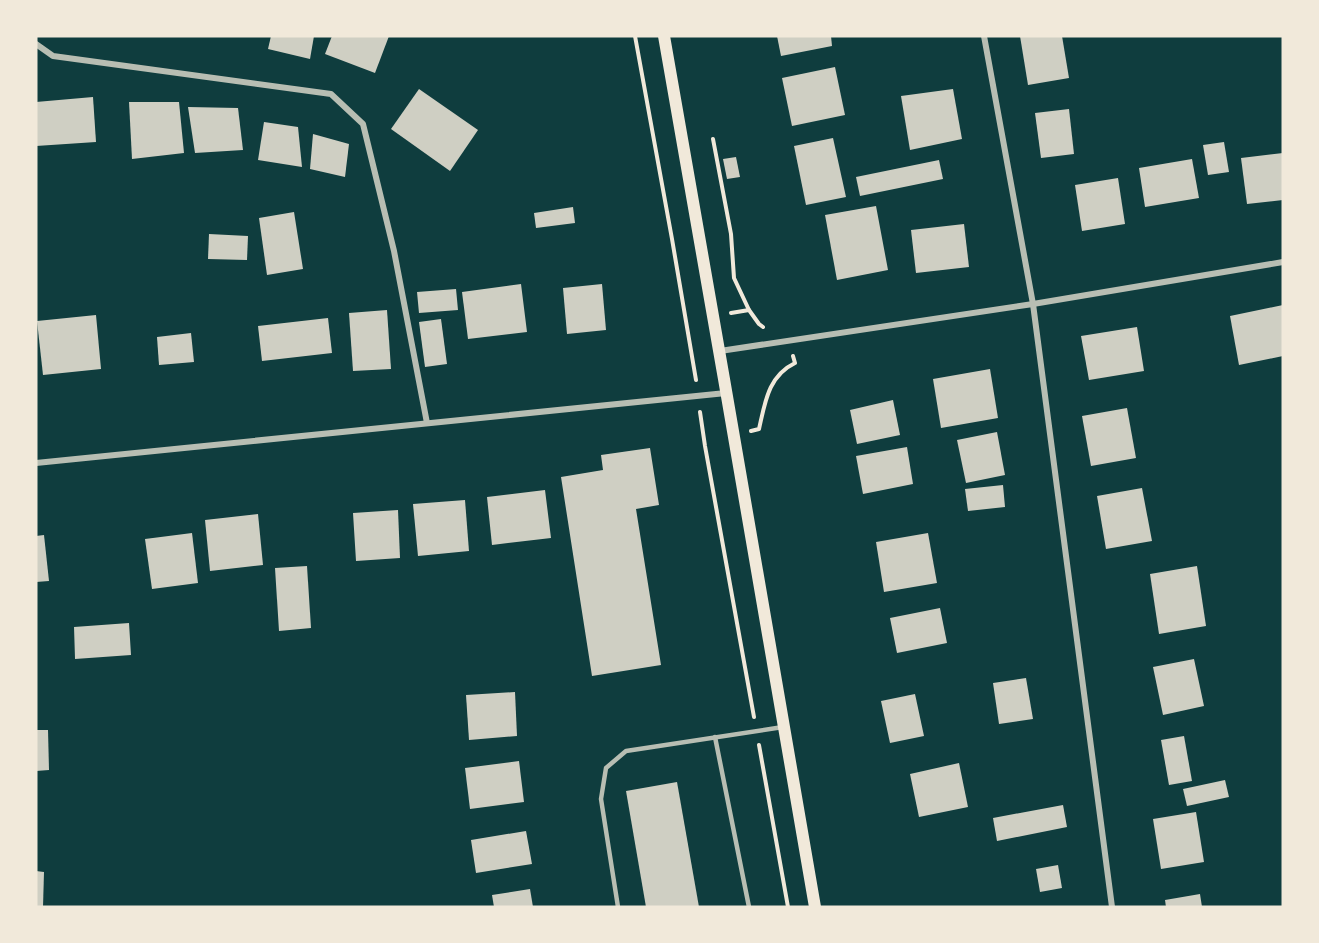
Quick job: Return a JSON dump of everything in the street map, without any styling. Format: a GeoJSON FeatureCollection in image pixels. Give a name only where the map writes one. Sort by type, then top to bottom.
{"type":"FeatureCollection","features":[{"type":"Feature","properties":{"kind":"main road"},"geometry":{"type":"LineString","coordinates":[[664,36],[815,907]]}},
{"type":"Feature","properties":{"kind":"street"},"geometry":{"type":"LineString","coordinates":[[984,36],[1033,304],[1112,907]]}},
{"type":"Feature","properties":{"kind":"street"},"geometry":{"type":"LineString","coordinates":[[36,44],[53,56],[331,94],[363,124],[394,251],[427,423]]}},
{"type":"Feature","properties":{"kind":"street"},"geometry":{"type":"LineString","coordinates":[[720,351],[1033,304],[1283,262]]}},
{"type":"Feature","properties":{"kind":"street"},"geometry":{"type":"LineString","coordinates":[[36,463],[726,393]]}},
{"type":"Feature","properties":{"kind":"lane"},"geometry":{"type":"LineString","coordinates":[[618,907],[601,799],[606,768],[626,751],[783,727]]}},
{"type":"Feature","properties":{"kind":"lane"},"geometry":{"type":"LineString","coordinates":[[715,737],[749,907]]}},
{"type":"Feature","properties":{"kind":"path"},"geometry":{"type":"LineString","coordinates":[[635,36],[686,323],[705,446],[789,907]]}},
{"type":"Feature","properties":{"kind":"path"},"geometry":{"type":"LineString","coordinates":[[705,446],[733,435],[759,429],[769,389],[784,368],[795,363],[787,333],[772,332],[759,324],[749,310],[734,278],[731,234],[713,140]]}},
{"type":"Feature","properties":{"kind":"path"},"geometry":{"type":"LineString","coordinates":[[686,323],[749,310]]}},
{"type":"Feature","properties":{"kind":"building"},"geometry":{"type":"Polygon","coordinates":[[[271,36],[314,36],[310,59],[268,49],[271,36]]]}},
{"type":"Feature","properties":{"kind":"building"},"geometry":{"type":"Polygon","coordinates":[[[332,36],[389,36],[375,73],[325,54],[332,36]]]}},
{"type":"Feature","properties":{"kind":"building"},"geometry":{"type":"Polygon","coordinates":[[[777,36],[831,36],[832,46],[781,56],[777,36]]]}},
{"type":"Feature","properties":{"kind":"building"},"geometry":{"type":"Polygon","coordinates":[[[1020,36],[1062,36],[1069,78],[1028,85],[1020,36]]]}},
{"type":"Feature","properties":{"kind":"building"},"geometry":{"type":"Polygon","coordinates":[[[835,67],[845,115],[792,126],[782,78],[835,67]]]}},
{"type":"Feature","properties":{"kind":"building"},"geometry":{"type":"Polygon","coordinates":[[[419,89],[478,130],[450,171],[391,129],[419,89]]]}},
{"type":"Feature","properties":{"kind":"building"},"geometry":{"type":"Polygon","coordinates":[[[953,89],[962,139],[910,150],[901,96],[953,89]]]}},
{"type":"Feature","properties":{"kind":"building"},"geometry":{"type":"Polygon","coordinates":[[[93,97],[96,142],[36,146],[36,102],[93,97]]]}},
{"type":"Feature","properties":{"kind":"building"},"geometry":{"type":"Polygon","coordinates":[[[129,102],[179,102],[184,153],[132,159],[129,102]]]}},
{"type":"Feature","properties":{"kind":"building"},"geometry":{"type":"Polygon","coordinates":[[[188,107],[238,108],[243,150],[195,153],[188,107]]]}},
{"type":"Feature","properties":{"kind":"building"},"geometry":{"type":"Polygon","coordinates":[[[1069,109],[1074,154],[1041,158],[1035,113],[1069,109]]]}},
{"type":"Feature","properties":{"kind":"building"},"geometry":{"type":"Polygon","coordinates":[[[264,122],[298,127],[302,167],[258,160],[264,122]]]}},
{"type":"Feature","properties":{"kind":"building"},"geometry":{"type":"Polygon","coordinates":[[[313,134],[349,144],[345,177],[310,169],[313,134]]]}},
{"type":"Feature","properties":{"kind":"building"},"geometry":{"type":"Polygon","coordinates":[[[833,138],[846,197],[806,205],[794,146],[833,138]]]}},
{"type":"Feature","properties":{"kind":"building"},"geometry":{"type":"Polygon","coordinates":[[[1224,142],[1229,172],[1208,175],[1203,145],[1224,142]]]}},
{"type":"Feature","properties":{"kind":"building"},"geometry":{"type":"Polygon","coordinates":[[[1283,153],[1283,200],[1247,204],[1241,158],[1283,153]]]}},
{"type":"Feature","properties":{"kind":"building"},"geometry":{"type":"Polygon","coordinates":[[[736,157],[740,177],[727,179],[723,159],[736,157]]]}},
{"type":"Feature","properties":{"kind":"building"},"geometry":{"type":"Polygon","coordinates":[[[1192,159],[1199,198],[1145,207],[1139,168],[1192,159]]]}},
{"type":"Feature","properties":{"kind":"building"},"geometry":{"type":"Polygon","coordinates":[[[939,160],[943,179],[860,196],[856,177],[939,160]]]}},
{"type":"Feature","properties":{"kind":"building"},"geometry":{"type":"Polygon","coordinates":[[[1118,178],[1125,224],[1082,231],[1075,185],[1118,178]]]}},
{"type":"Feature","properties":{"kind":"building"},"geometry":{"type":"Polygon","coordinates":[[[876,206],[888,270],[837,280],[825,215],[876,206]]]}},
{"type":"Feature","properties":{"kind":"building"},"geometry":{"type":"Polygon","coordinates":[[[573,207],[575,223],[536,228],[534,213],[573,207]]]}},
{"type":"Feature","properties":{"kind":"building"},"geometry":{"type":"Polygon","coordinates":[[[294,212],[303,269],[267,275],[259,218],[294,212]]]}},
{"type":"Feature","properties":{"kind":"building"},"geometry":{"type":"Polygon","coordinates":[[[964,224],[969,267],[916,273],[911,230],[964,224]]]}},
{"type":"Feature","properties":{"kind":"building"},"geometry":{"type":"Polygon","coordinates":[[[209,234],[248,236],[247,260],[208,259],[209,234]]]}},
{"type":"Feature","properties":{"kind":"building"},"geometry":{"type":"Polygon","coordinates":[[[521,284],[527,332],[468,339],[462,292],[521,284]]]}},
{"type":"Feature","properties":{"kind":"building"},"geometry":{"type":"Polygon","coordinates":[[[602,284],[606,330],[567,334],[563,288],[602,284]]]}},
{"type":"Feature","properties":{"kind":"building"},"geometry":{"type":"Polygon","coordinates":[[[456,289],[458,310],[419,313],[417,292],[456,289]]]}},
{"type":"Feature","properties":{"kind":"building"},"geometry":{"type":"Polygon","coordinates":[[[1283,305],[1283,356],[1239,365],[1230,316],[1283,305]]]}},
{"type":"Feature","properties":{"kind":"building"},"geometry":{"type":"Polygon","coordinates":[[[387,310],[391,369],[353,371],[349,313],[387,310]]]}},
{"type":"Feature","properties":{"kind":"building"},"geometry":{"type":"Polygon","coordinates":[[[96,315],[101,369],[43,375],[37,321],[96,315]]]}},
{"type":"Feature","properties":{"kind":"building"},"geometry":{"type":"Polygon","coordinates":[[[328,318],[332,353],[262,361],[258,326],[328,318]]]}},
{"type":"Feature","properties":{"kind":"building"},"geometry":{"type":"Polygon","coordinates":[[[441,319],[447,364],[425,367],[419,322],[441,319]]]}},
{"type":"Feature","properties":{"kind":"building"},"geometry":{"type":"Polygon","coordinates":[[[1137,327],[1144,371],[1089,380],[1081,336],[1137,327]]]}},
{"type":"Feature","properties":{"kind":"building"},"geometry":{"type":"Polygon","coordinates":[[[191,333],[194,362],[159,365],[157,337],[191,333]]]}},
{"type":"Feature","properties":{"kind":"building"},"geometry":{"type":"Polygon","coordinates":[[[990,369],[998,418],[941,428],[933,379],[990,369]]]}},
{"type":"Feature","properties":{"kind":"building"},"geometry":{"type":"Polygon","coordinates":[[[893,400],[900,435],[857,444],[850,410],[893,400]]]}},
{"type":"Feature","properties":{"kind":"building"},"geometry":{"type":"Polygon","coordinates":[[[1127,408],[1136,458],[1091,466],[1082,416],[1127,408]]]}},
{"type":"Feature","properties":{"kind":"building"},"geometry":{"type":"Polygon","coordinates":[[[997,432],[1005,475],[966,483],[957,440],[997,432]]]}},
{"type":"Feature","properties":{"kind":"building"},"geometry":{"type":"Polygon","coordinates":[[[907,447],[913,484],[863,494],[856,456],[907,447]]]}},
{"type":"Feature","properties":{"kind":"building"},"geometry":{"type":"Polygon","coordinates":[[[650,448],[659,505],[636,509],[661,665],[592,676],[561,477],[603,470],[601,455],[650,448]]]}},
{"type":"Feature","properties":{"kind":"building"},"geometry":{"type":"Polygon","coordinates":[[[1003,485],[1005,507],[968,511],[965,489],[1003,485]]]}},
{"type":"Feature","properties":{"kind":"building"},"geometry":{"type":"Polygon","coordinates":[[[1142,488],[1152,541],[1106,549],[1097,496],[1142,488]]]}},
{"type":"Feature","properties":{"kind":"building"},"geometry":{"type":"Polygon","coordinates":[[[545,490],[551,538],[492,545],[487,497],[545,490]]]}},
{"type":"Feature","properties":{"kind":"building"},"geometry":{"type":"Polygon","coordinates":[[[465,500],[469,551],[418,556],[413,504],[465,500]]]}},
{"type":"Feature","properties":{"kind":"building"},"geometry":{"type":"Polygon","coordinates":[[[398,510],[400,558],[356,561],[353,513],[398,510]]]}},
{"type":"Feature","properties":{"kind":"building"},"geometry":{"type":"Polygon","coordinates":[[[258,514],[263,565],[210,571],[205,520],[258,514]]]}},
{"type":"Feature","properties":{"kind":"building"},"geometry":{"type":"Polygon","coordinates":[[[192,533],[198,583],[152,589],[145,539],[192,533]]]}},
{"type":"Feature","properties":{"kind":"building"},"geometry":{"type":"Polygon","coordinates":[[[928,533],[937,583],[884,592],[876,542],[928,533]]]}},
{"type":"Feature","properties":{"kind":"building"},"geometry":{"type":"Polygon","coordinates":[[[44,535],[49,581],[36,582],[36,536],[44,535]]]}},
{"type":"Feature","properties":{"kind":"building"},"geometry":{"type":"Polygon","coordinates":[[[307,566],[311,628],[279,631],[275,568],[307,566]]]}},
{"type":"Feature","properties":{"kind":"building"},"geometry":{"type":"Polygon","coordinates":[[[1197,566],[1206,626],[1159,634],[1150,574],[1197,566]]]}},
{"type":"Feature","properties":{"kind":"building"},"geometry":{"type":"Polygon","coordinates":[[[940,608],[947,643],[897,653],[890,618],[940,608]]]}},
{"type":"Feature","properties":{"kind":"building"},"geometry":{"type":"Polygon","coordinates":[[[129,623],[131,655],[75,659],[74,627],[129,623]]]}},
{"type":"Feature","properties":{"kind":"building"},"geometry":{"type":"Polygon","coordinates":[[[1194,659],[1204,706],[1163,715],[1153,667],[1194,659]]]}},
{"type":"Feature","properties":{"kind":"building"},"geometry":{"type":"Polygon","coordinates":[[[1026,678],[1033,719],[999,724],[993,683],[1026,678]]]}},
{"type":"Feature","properties":{"kind":"building"},"geometry":{"type":"Polygon","coordinates":[[[515,692],[517,736],[469,740],[466,695],[515,692]]]}},
{"type":"Feature","properties":{"kind":"building"},"geometry":{"type":"Polygon","coordinates":[[[915,694],[924,736],[890,743],[881,701],[915,694]]]}},
{"type":"Feature","properties":{"kind":"building"},"geometry":{"type":"Polygon","coordinates":[[[36,730],[48,730],[49,770],[36,771],[36,730]]]}},
{"type":"Feature","properties":{"kind":"building"},"geometry":{"type":"Polygon","coordinates":[[[1184,736],[1192,781],[1169,785],[1161,740],[1184,736]]]}},
{"type":"Feature","properties":{"kind":"building"},"geometry":{"type":"Polygon","coordinates":[[[519,761],[524,802],[470,809],[465,768],[519,761]]]}},
{"type":"Feature","properties":{"kind":"building"},"geometry":{"type":"Polygon","coordinates":[[[959,763],[968,807],[919,817],[910,774],[959,763]]]}},
{"type":"Feature","properties":{"kind":"building"},"geometry":{"type":"Polygon","coordinates":[[[1225,780],[1229,797],[1187,806],[1183,789],[1225,780]]]}},
{"type":"Feature","properties":{"kind":"building"},"geometry":{"type":"Polygon","coordinates":[[[677,782],[699,907],[646,907],[626,791],[677,782]]]}},
{"type":"Feature","properties":{"kind":"building"},"geometry":{"type":"Polygon","coordinates":[[[1063,805],[1067,827],[997,841],[993,818],[1063,805]]]}},
{"type":"Feature","properties":{"kind":"building"},"geometry":{"type":"Polygon","coordinates":[[[1196,812],[1204,862],[1161,869],[1153,819],[1196,812]]]}},
{"type":"Feature","properties":{"kind":"building"},"geometry":{"type":"Polygon","coordinates":[[[526,831],[532,864],[476,873],[471,840],[526,831]]]}},
{"type":"Feature","properties":{"kind":"building"},"geometry":{"type":"Polygon","coordinates":[[[1058,865],[1062,888],[1040,892],[1036,869],[1058,865]]]}},
{"type":"Feature","properties":{"kind":"building"},"geometry":{"type":"Polygon","coordinates":[[[36,871],[44,872],[43,907],[36,907],[36,871]]]}},
{"type":"Feature","properties":{"kind":"building"},"geometry":{"type":"Polygon","coordinates":[[[530,889],[533,907],[494,907],[492,895],[530,889]]]}},
{"type":"Feature","properties":{"kind":"building"},"geometry":{"type":"Polygon","coordinates":[[[1200,894],[1202,907],[1166,907],[1165,900],[1200,894]]]}}]}
